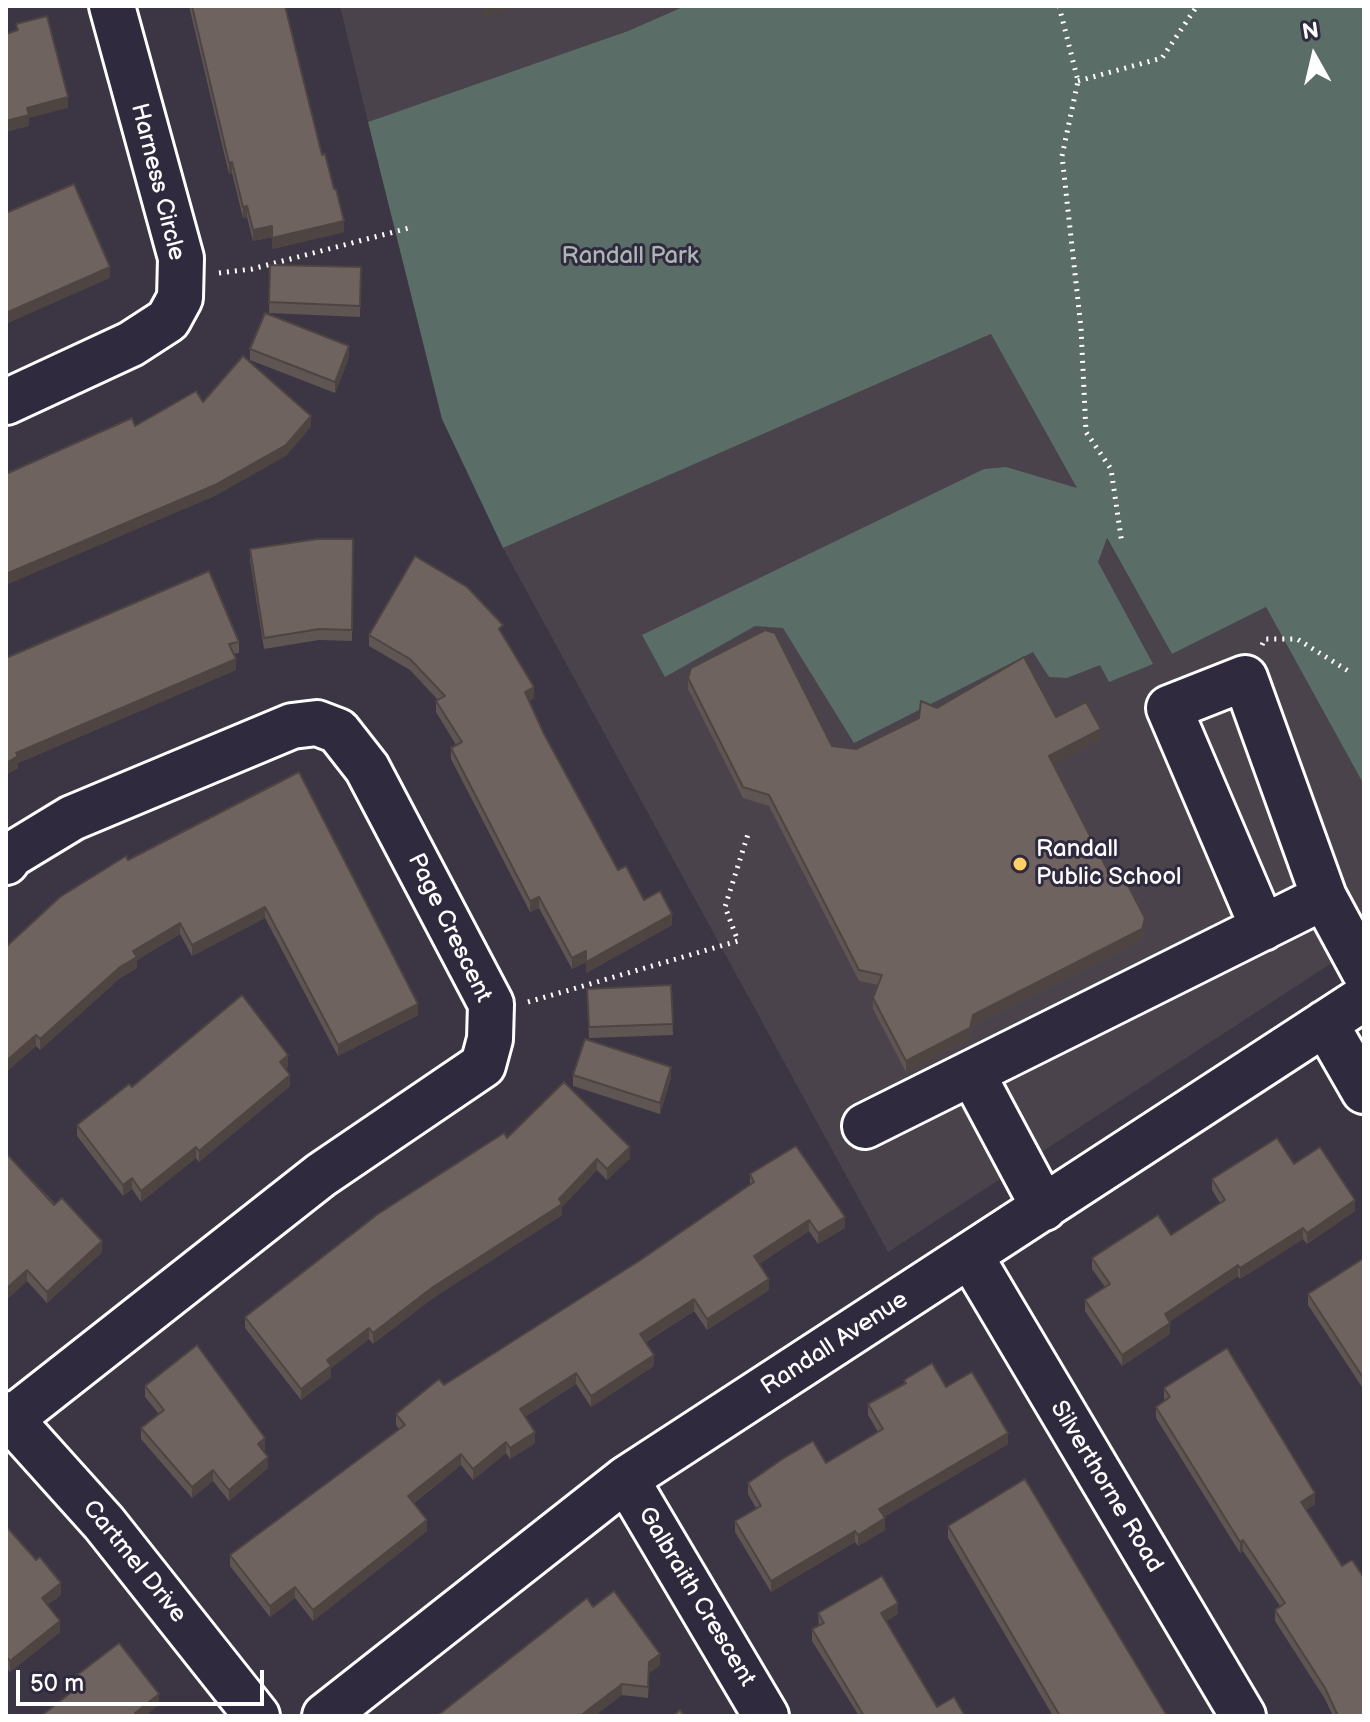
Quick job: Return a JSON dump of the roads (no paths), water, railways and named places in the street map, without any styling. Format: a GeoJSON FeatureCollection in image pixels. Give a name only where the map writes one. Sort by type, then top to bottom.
{"type":"FeatureCollection","features":[{"type":"Feature","properties":{"kind":"street","name":"Harness Circle"},"geometry":{"type":"LineString","coordinates":[[6,402],[131,344],[168,320],[180,298],[178,278],[181,258],[112,6]]}},
{"type":"Feature","properties":{"kind":"street"},"geometry":{"type":"LineString","coordinates":[[1263,928],[1169,708],[1245,678],[1324,897],[1364,971]]}},
{"type":"Feature","properties":{"kind":"street","name":"Page Crescent"},"geometry":{"type":"LineString","coordinates":[[6,862],[11,855],[72,818],[292,726],[317,723],[338,731],[367,768],[491,1004],[490,1039],[483,1065],[321,1175],[9,1416]]}},
{"type":"Feature","properties":{"kind":"street"},"geometry":{"type":"LineString","coordinates":[[865,1126],[1324,897]]}},
{"type":"Feature","properties":{"kind":"street","name":"Randall Avenue"},"geometry":{"type":"LineString","coordinates":[[325,1716],[626,1479],[1364,998]]}},
{"type":"Feature","properties":{"kind":"street"},"geometry":{"type":"LineString","coordinates":[[1325,1023],[1364,1091]]}},
{"type":"Feature","properties":{"kind":"street"},"geometry":{"type":"LineString","coordinates":[[972,1073],[1044,1208]]}},
{"type":"Feature","properties":{"kind":"street","name":"Silverthorne Road"},"geometry":{"type":"LineString","coordinates":[[971,1257],[1243,1716]]}},
{"type":"Feature","properties":{"kind":"street","name":"Cartmel Drive"},"geometry":{"type":"LineString","coordinates":[[9,1416],[114,1534],[257,1716]]}},
{"type":"Feature","properties":{"kind":"street","name":"Galbraith Crescent"},"geometry":{"type":"LineString","coordinates":[[626,1479],[766,1716]]}},
{"type":"Feature","properties":{"kind":"place","name":"Randall Public School"},"geometry":{"type":"Point","coordinates":[1020,864]}},
{"type":"Feature","properties":{"kind":"park label","name":"Randall Park"},"geometry":{"type":"Point","coordinates":[630,257]}}]}
